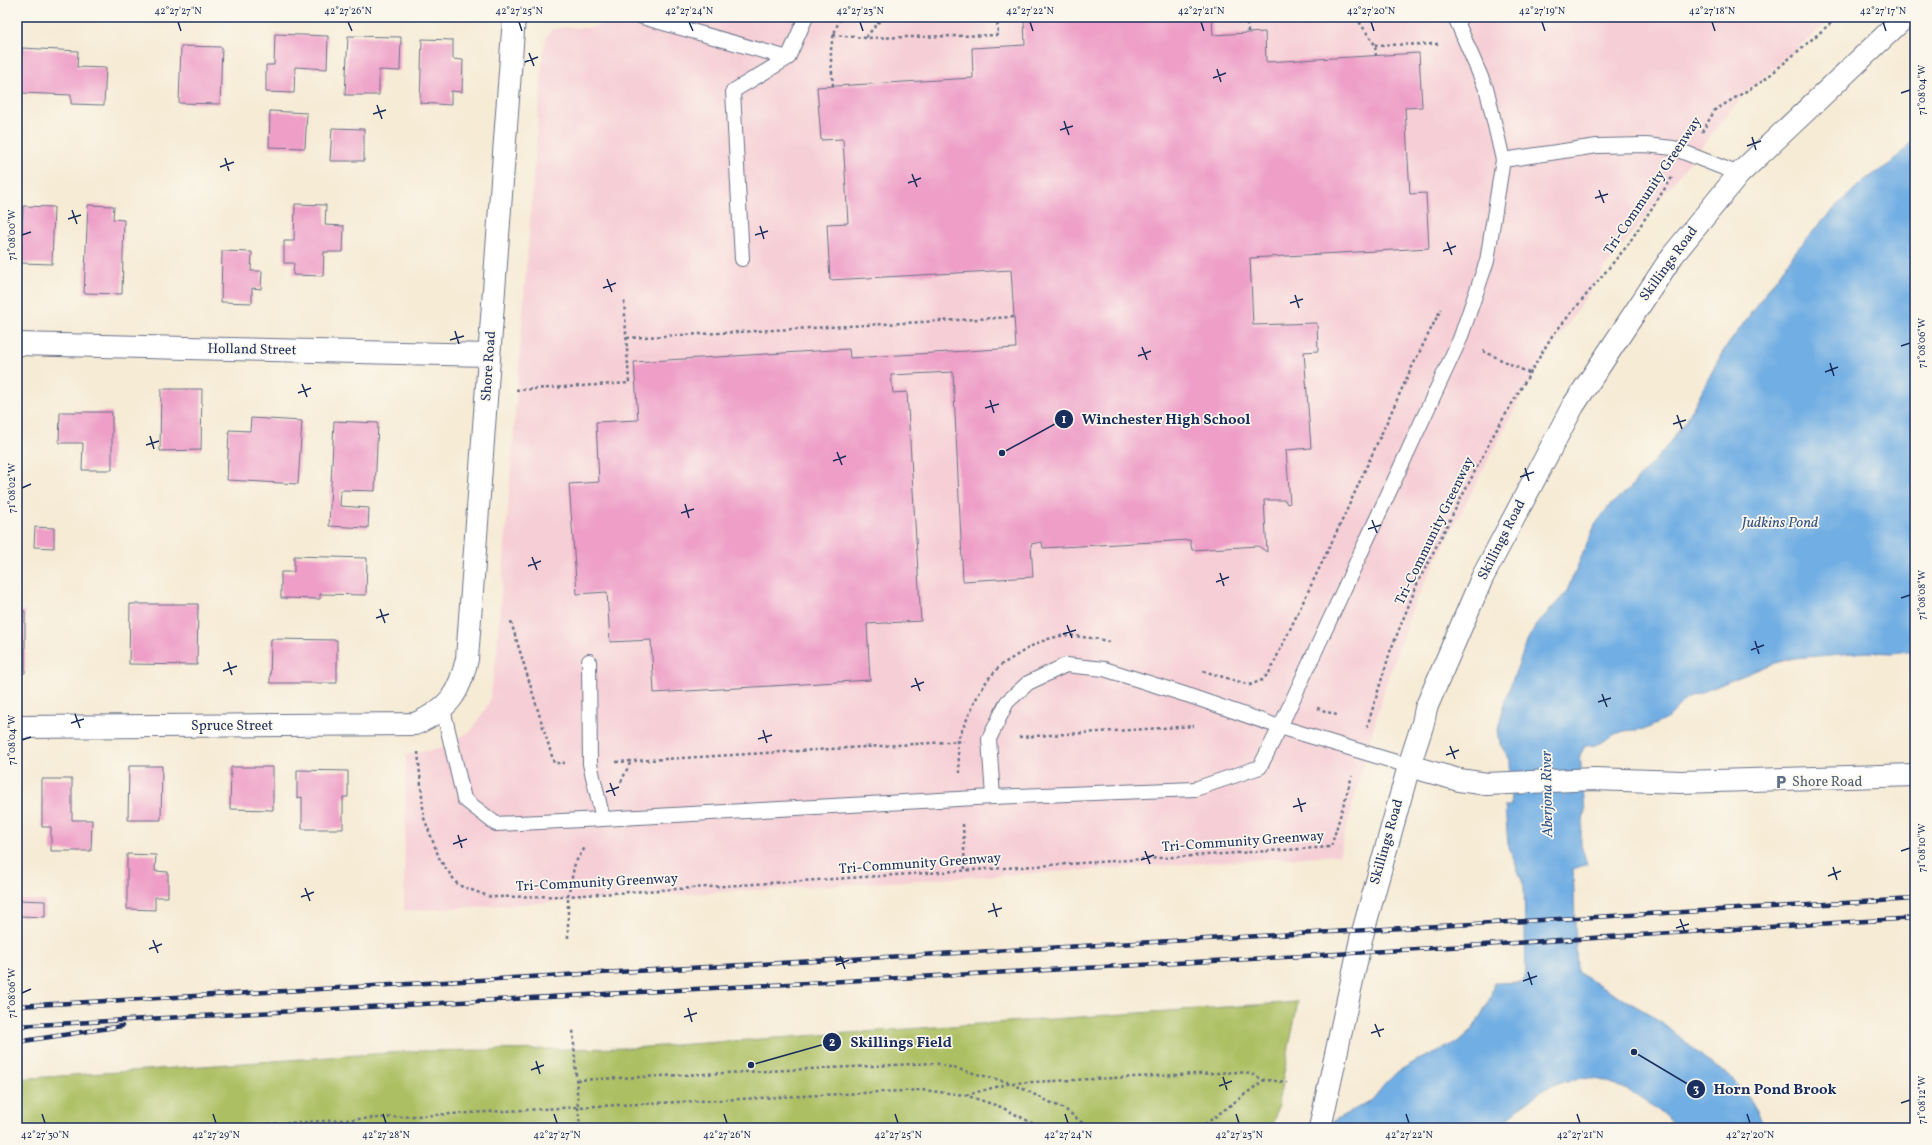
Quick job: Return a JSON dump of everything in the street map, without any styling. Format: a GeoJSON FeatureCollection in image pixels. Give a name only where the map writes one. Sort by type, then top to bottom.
{"type":"FeatureCollection","features":[{"type":"Feature","properties":{"kind":"street","name":"Shore Road"},"geometry":{"type":"LineString","coordinates":[[443,709],[458,686],[467,658],[514,17]]}},
{"type":"Feature","properties":{"kind":"street","name":"Skillings Road"},"geometry":{"type":"LineString","coordinates":[[1321,1123],[1361,939],[1426,708],[1479,585],[1573,406],[1673,255],[1739,174],[1905,17]]}},
{"type":"Feature","properties":{"kind":"street","name":"Holland Street"},"geometry":{"type":"LineString","coordinates":[[17,344],[488,356]]}},
{"type":"Feature","properties":{"kind":"street","name":"Spruce Street"},"geometry":{"type":"LineString","coordinates":[[17,727],[415,724],[443,709]]}},
{"type":"Feature","properties":{"kind":"street"},"geometry":{"type":"LineString","coordinates":[[1409,766],[1466,781],[1503,784],[1594,779],[1681,782],[1915,776]]}},
{"type":"Feature","properties":{"kind":"lane"},"geometry":{"type":"LineString","coordinates":[[642,17],[788,58]]}},
{"type":"Feature","properties":{"kind":"lane"},"geometry":{"type":"LineString","coordinates":[[742,258],[733,91],[788,58],[806,17]]}},
{"type":"Feature","properties":{"kind":"lane"},"geometry":{"type":"LineString","coordinates":[[443,709],[464,799],[496,824],[603,820],[993,797],[1195,789],[1260,767],[1460,339],[1487,261],[1503,160],[1487,91],[1455,17]]}},
{"type":"Feature","properties":{"kind":"lane"},"geometry":{"type":"LineString","coordinates":[[1503,160],[1616,145],[1646,145],[1673,148],[1687,155],[1739,174]]}},
{"type":"Feature","properties":{"kind":"lane"},"geometry":{"type":"LineString","coordinates":[[589,661],[590,764],[603,820]]}},
{"type":"Feature","properties":{"kind":"lane"},"geometry":{"type":"LineString","coordinates":[[993,797],[989,739],[1007,702],[1028,683],[1066,665],[1104,669],[1187,695],[1280,727],[1409,766]]}},
{"type":"Feature","properties":{"kind":"path"},"geometry":{"type":"LineString","coordinates":[[833,86],[830,46],[841,17]]}},
{"type":"Feature","properties":{"kind":"path"},"geometry":{"type":"LineString","coordinates":[[866,38],[883,17]]}},
{"type":"Feature","properties":{"kind":"path"},"geometry":{"type":"LineString","coordinates":[[833,35],[866,38],[998,35],[997,17]]}},
{"type":"Feature","properties":{"kind":"path"},"geometry":{"type":"LineString","coordinates":[[1247,17],[1248,33]]}},
{"type":"Feature","properties":{"kind":"path"},"geometry":{"type":"LineString","coordinates":[[1356,17],[1375,45],[1376,56]]}},
{"type":"Feature","properties":{"kind":"path","name":"Tri-Community Greenway"},"geometry":{"type":"LineString","coordinates":[[415,724],[424,818],[440,860],[458,885],[492,897],[568,896],[1331,847],[1390,652],[1418,582],[1494,434],[1552,336],[1627,246],[1716,110],[1763,81],[1838,17]]}},
{"type":"Feature","properties":{"kind":"path"},"geometry":{"type":"LineString","coordinates":[[1375,45],[1442,44]]}},
{"type":"Feature","properties":{"kind":"path"},"geometry":{"type":"LineString","coordinates":[[487,391],[629,383],[624,299]]}},
{"type":"Feature","properties":{"kind":"path"},"geometry":{"type":"LineString","coordinates":[[1197,669],[1250,685],[1262,680],[1269,673],[1340,525],[1410,371],[1443,305]]}},
{"type":"Feature","properties":{"kind":"path"},"geometry":{"type":"LineString","coordinates":[[627,338],[1014,317]]}},
{"type":"Feature","properties":{"kind":"path"},"geometry":{"type":"LineString","coordinates":[[511,622],[554,763],[590,764],[1198,725]]}},
{"type":"Feature","properties":{"kind":"path"},"geometry":{"type":"LineString","coordinates":[[957,741],[978,695],[988,679],[1001,665],[1016,654],[1046,640],[1066,635],[1099,639],[1111,643]]}},
{"type":"Feature","properties":{"kind":"path"},"geometry":{"type":"LineString","coordinates":[[568,896],[568,938]]}},
{"type":"Feature","properties":{"kind":"path"},"geometry":{"type":"LineString","coordinates":[[572,1028],[580,1128]]}},
{"type":"Feature","properties":{"kind":"path"},"geometry":{"type":"LineString","coordinates":[[577,1080],[935,1063],[1011,1083],[1066,1110],[1089,1128]]}},
{"type":"Feature","properties":{"kind":"path"},"geometry":{"type":"LineString","coordinates":[[965,1095],[1011,1083],[1238,1072],[1252,1074],[1264,1080],[1287,1082]]}},
{"type":"Feature","properties":{"kind":"path"},"geometry":{"type":"LineString","coordinates":[[1200,1128],[1264,1080]]}},
{"type":"Feature","properties":{"kind":"path"},"geometry":{"type":"LineString","coordinates":[[196,1128],[578,1106],[922,1090],[965,1095],[1001,1107],[1042,1128]]}},
{"type":"Feature","properties":{"kind":"shaded area"},"geometry":{"type":"Polygon","coordinates":[[[620,17],[1834,17],[1744,94],[1607,265],[1523,393],[1414,603],[1384,690],[1339,855],[404,911],[406,755],[443,748],[472,730],[489,703],[496,661],[543,51],[546,38],[551,30],[564,27],[591,28],[620,17]]]}},
{"type":"Feature","properties":{"kind":"green space"},"geometry":{"type":"Polygon","coordinates":[[[1298,1002],[1273,1128],[17,1128],[17,1079],[416,1051],[632,1048],[1298,1002]]]}},
{"type":"Feature","properties":{"kind":"water","name":"Judkins Pond"},"geometry":{"type":"Polygon","coordinates":[[[1915,119],[1915,650],[1893,653],[1866,652],[1794,658],[1771,664],[1686,699],[1668,718],[1646,729],[1624,731],[1612,735],[1595,745],[1585,746],[1580,755],[1585,811],[1581,832],[1581,844],[1587,864],[1573,869],[1577,972],[1658,1019],[1716,1068],[1732,1078],[1752,1102],[1765,1128],[1678,1128],[1650,1104],[1623,1088],[1609,1082],[1580,1078],[1552,1086],[1537,1094],[1509,1117],[1490,1128],[1320,1128],[1372,1100],[1397,1072],[1416,1061],[1458,1042],[1472,1030],[1490,998],[1494,983],[1522,982],[1526,974],[1524,886],[1508,844],[1505,806],[1511,806],[1510,760],[1500,744],[1498,729],[1506,697],[1529,637],[1536,625],[1566,593],[1595,525],[1609,506],[1628,490],[1663,451],[1686,421],[1722,353],[1796,251],[1824,219],[1863,181],[1890,164],[1906,148],[1912,139],[1911,120],[1915,119]]]}},
{"type":"Feature","properties":{"kind":"building"},"geometry":{"type":"Polygon","coordinates":[[[1024,17],[1212,17],[1213,35],[1265,32],[1266,62],[1419,53],[1422,107],[1405,108],[1410,194],[1426,193],[1429,248],[1250,258],[1253,325],[1317,323],[1318,351],[1304,352],[1311,448],[1286,450],[1290,503],[1287,504],[1285,500],[1264,500],[1267,552],[1258,546],[1192,550],[1190,540],[1043,548],[1042,542],[1031,544],[1033,577],[963,581],[953,372],[891,375],[893,393],[907,392],[921,621],[867,624],[870,680],[654,693],[651,640],[610,642],[607,592],[577,594],[569,484],[599,482],[596,422],[638,420],[634,362],[849,349],[850,358],[1016,348],[1011,270],[830,280],[827,224],[848,223],[843,139],[821,140],[817,87],[973,78],[972,48],[1025,45],[1024,17]]]}},
{"type":"Feature","properties":{"kind":"building"},"geometry":{"type":"Polygon","coordinates":[[[275,34],[328,36],[327,69],[295,67],[294,93],[266,92],[266,65],[274,65],[275,34]]]}},
{"type":"Feature","properties":{"kind":"building"},"geometry":{"type":"Polygon","coordinates":[[[348,36],[401,37],[400,71],[379,70],[379,95],[345,95],[348,36]]]}},
{"type":"Feature","properties":{"kind":"building"},"geometry":{"type":"Polygon","coordinates":[[[422,39],[453,40],[453,59],[463,60],[462,92],[451,91],[451,105],[420,103],[422,39]]]}},
{"type":"Feature","properties":{"kind":"building"},"geometry":{"type":"Polygon","coordinates":[[[181,46],[222,47],[220,104],[179,103],[181,46]]]}},
{"type":"Feature","properties":{"kind":"building"},"geometry":{"type":"Polygon","coordinates":[[[22,48],[78,51],[77,67],[106,68],[104,105],[71,104],[71,95],[21,93],[22,48]]]}},
{"type":"Feature","properties":{"kind":"building"},"geometry":{"type":"Polygon","coordinates":[[[270,111],[307,113],[305,148],[269,147],[270,111]]]}},
{"type":"Feature","properties":{"kind":"building"},"geometry":{"type":"Polygon","coordinates":[[[332,128],[364,129],[364,161],[330,161],[332,128]]]}},
{"type":"Feature","properties":{"kind":"building"},"geometry":{"type":"Polygon","coordinates":[[[295,204],[326,205],[325,225],[344,226],[343,252],[324,252],[323,276],[293,275],[294,263],[284,263],[284,241],[294,241],[295,204]]]}},
{"type":"Feature","properties":{"kind":"building"},"geometry":{"type":"Polygon","coordinates":[[[88,205],[114,206],[113,219],[124,220],[122,294],[84,293],[88,205]]]}},
{"type":"Feature","properties":{"kind":"building"},"geometry":{"type":"Polygon","coordinates":[[[23,206],[54,207],[52,264],[21,263],[23,206]]]}},
{"type":"Feature","properties":{"kind":"building"},"geometry":{"type":"Polygon","coordinates":[[[222,251],[252,252],[251,271],[262,271],[261,289],[252,288],[252,303],[221,302],[222,251]]]}},
{"type":"Feature","properties":{"kind":"building"},"geometry":{"type":"Polygon","coordinates":[[[161,389],[202,389],[201,450],[160,451],[161,389]]]}},
{"type":"Feature","properties":{"kind":"building"},"geometry":{"type":"Polygon","coordinates":[[[60,412],[112,412],[112,470],[82,470],[83,443],[59,443],[60,412]]]}},
{"type":"Feature","properties":{"kind":"building"},"geometry":{"type":"Polygon","coordinates":[[[251,418],[302,421],[298,484],[227,480],[229,430],[250,431],[251,418]]]}},
{"type":"Feature","properties":{"kind":"building"},"geometry":{"type":"Polygon","coordinates":[[[334,421],[378,423],[375,491],[341,490],[340,506],[369,508],[368,528],[329,526],[334,421]]]}},
{"type":"Feature","properties":{"kind":"building"},"geometry":{"type":"Polygon","coordinates":[[[35,527],[54,528],[54,548],[34,547],[35,527]]]}},
{"type":"Feature","properties":{"kind":"building"},"geometry":{"type":"Polygon","coordinates":[[[294,556],[367,558],[366,595],[320,594],[320,599],[281,598],[281,572],[294,572],[294,556]]]}},
{"type":"Feature","properties":{"kind":"building"},"geometry":{"type":"Polygon","coordinates":[[[130,604],[198,604],[197,665],[129,664],[130,604]]]}},
{"type":"Feature","properties":{"kind":"building"},"geometry":{"type":"Polygon","coordinates":[[[17,611],[25,611],[25,673],[17,673],[17,611]]]}},
{"type":"Feature","properties":{"kind":"building"},"geometry":{"type":"Polygon","coordinates":[[[271,639],[337,640],[337,683],[270,683],[271,639]]]}},
{"type":"Feature","properties":{"kind":"building"},"geometry":{"type":"Polygon","coordinates":[[[129,766],[162,766],[161,820],[128,820],[129,766]]]}},
{"type":"Feature","properties":{"kind":"building"},"geometry":{"type":"Polygon","coordinates":[[[231,767],[273,767],[273,810],[230,809],[231,767]]]}},
{"type":"Feature","properties":{"kind":"building"},"geometry":{"type":"Polygon","coordinates":[[[297,770],[348,771],[348,797],[343,797],[343,829],[302,829],[302,797],[297,798],[297,770]]]}},
{"type":"Feature","properties":{"kind":"building"},"geometry":{"type":"Polygon","coordinates":[[[42,779],[72,779],[72,820],[92,820],[91,851],[51,851],[51,827],[42,827],[42,779]]]}},
{"type":"Feature","properties":{"kind":"building"},"geometry":{"type":"Polygon","coordinates":[[[127,854],[156,855],[155,871],[168,872],[168,897],[155,897],[155,910],[127,909],[127,854]]]}},
{"type":"Feature","properties":{"kind":"building"},"geometry":{"type":"Polygon","coordinates":[[[19,900],[45,901],[45,917],[19,916],[19,900]]]}},
{"type":"Feature","properties":{"kind":"railway"},"geometry":{"type":"LineString","coordinates":[[17,1006],[1915,899]]}},
{"type":"Feature","properties":{"kind":"railway"},"geometry":{"type":"LineString","coordinates":[[17,1026],[1304,956],[1915,918]]}},
{"type":"Feature","properties":{"kind":"railway"},"geometry":{"type":"LineString","coordinates":[[17,1042],[122,1026]]}},
{"type":"Feature","properties":{"kind":"place","name":"Winchester High School"},"geometry":{"type":"Point","coordinates":[1002,453]}},
{"type":"Feature","properties":{"kind":"place","name":"Shore Road"},"geometry":{"type":"Point","coordinates":[1781,782]}},
{"type":"Feature","properties":{"kind":"place","name":"Horn Pond Brook"},"geometry":{"type":"Point","coordinates":[1634,1052]}},
{"type":"Feature","properties":{"kind":"place","name":"Skillings Field"},"geometry":{"type":"Point","coordinates":[751,1065]}},
{"type":"Feature","properties":{"kind":"water label","name":"Aberjona River"},"geometry":{"type":"Point","coordinates":[1548,794]}}]}
